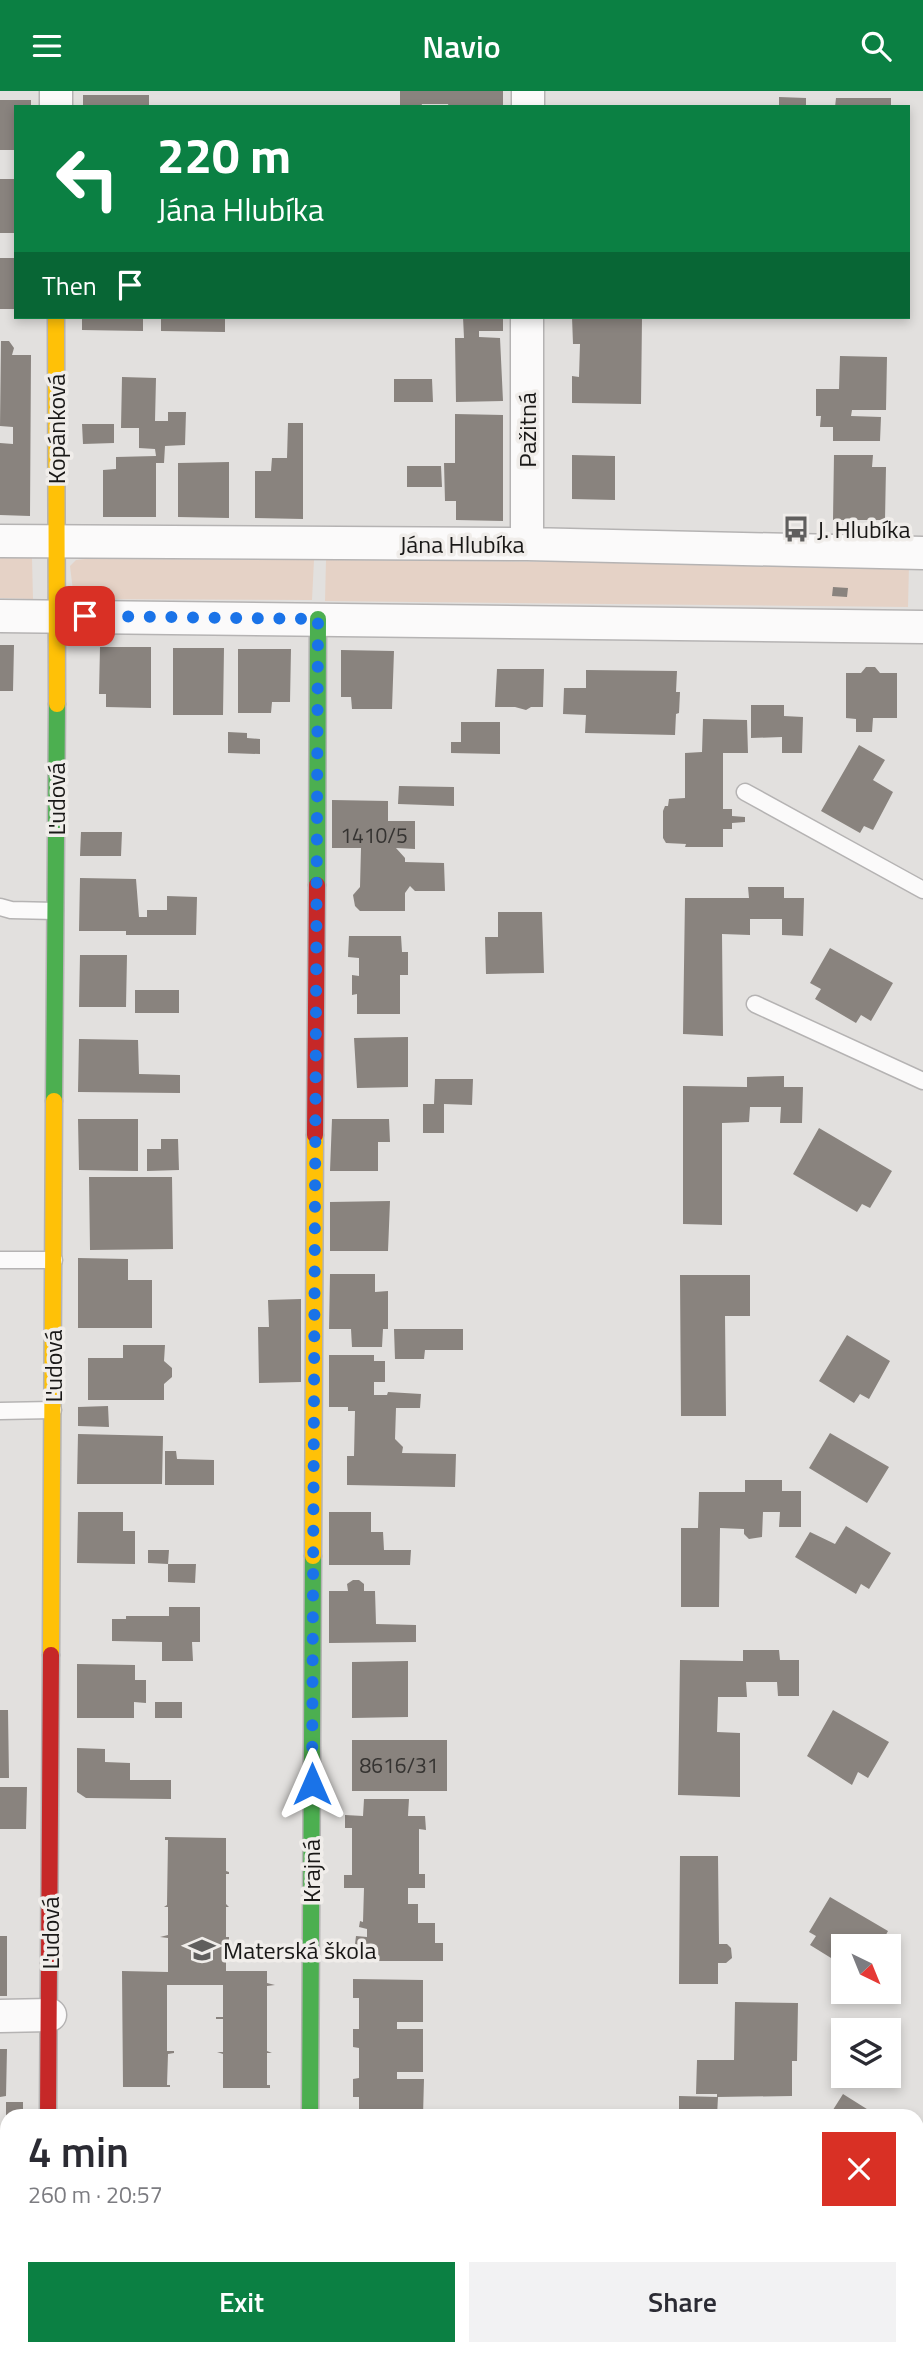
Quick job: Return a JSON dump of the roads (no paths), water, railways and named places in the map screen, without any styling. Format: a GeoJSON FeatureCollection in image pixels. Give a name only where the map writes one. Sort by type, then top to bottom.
{"type":"FeatureCollection","features":[{"type":"Feature","properties":{"kind":"street","name":"Kopánková"},"geometry":{"type":"LineString","coordinates":[[56,319],[57,616]]}},
{"type":"Feature","properties":{"kind":"street","name":"Pažitná"},"geometry":{"type":"LineString","coordinates":[[527,319],[527,544]]}},
{"type":"Feature","properties":{"kind":"street","name":"Jána Hlubíka"},"geometry":{"type":"LineString","coordinates":[[0,541],[527,544],[923,552]]}},
{"type":"Feature","properties":{"kind":"street"},"geometry":{"type":"LineString","coordinates":[[0,615],[923,627]]}},
{"type":"Feature","properties":{"kind":"street","name":"Ľudová"},"geometry":{"type":"LineString","coordinates":[[48,2109],[57,616]]}},
{"type":"Feature","properties":{"kind":"street","name":"Krajná"},"geometry":{"type":"LineString","coordinates":[[310,2109],[318,619]]}},
{"type":"Feature","properties":{"kind":"street"},"geometry":{"type":"LineString","coordinates":[[0,2016],[50,2015]]}},
{"type":"Feature","properties":{"kind":"lane"},"geometry":{"type":"LineString","coordinates":[[745,792],[923,890]]}},
{"type":"Feature","properties":{"kind":"lane"},"geometry":{"type":"LineString","coordinates":[[0,907],[11,910],[55,911]]}},
{"type":"Feature","properties":{"kind":"lane"},"geometry":{"type":"LineString","coordinates":[[755,1004],[923,1081]]}},
{"type":"Feature","properties":{"kind":"lane"},"geometry":{"type":"LineString","coordinates":[[0,1260],[54,1260]]}},
{"type":"Feature","properties":{"kind":"lane"},"geometry":{"type":"LineString","coordinates":[[0,1411],[53,1411]]}},
{"type":"Feature","properties":{"kind":"place","name":"J. Hlubíka"},"geometry":{"type":"Point","coordinates":[796,529]}},
{"type":"Feature","properties":{"kind":"place","name":"Materská škola"},"geometry":{"type":"Point","coordinates":[202,1950]}}]}
